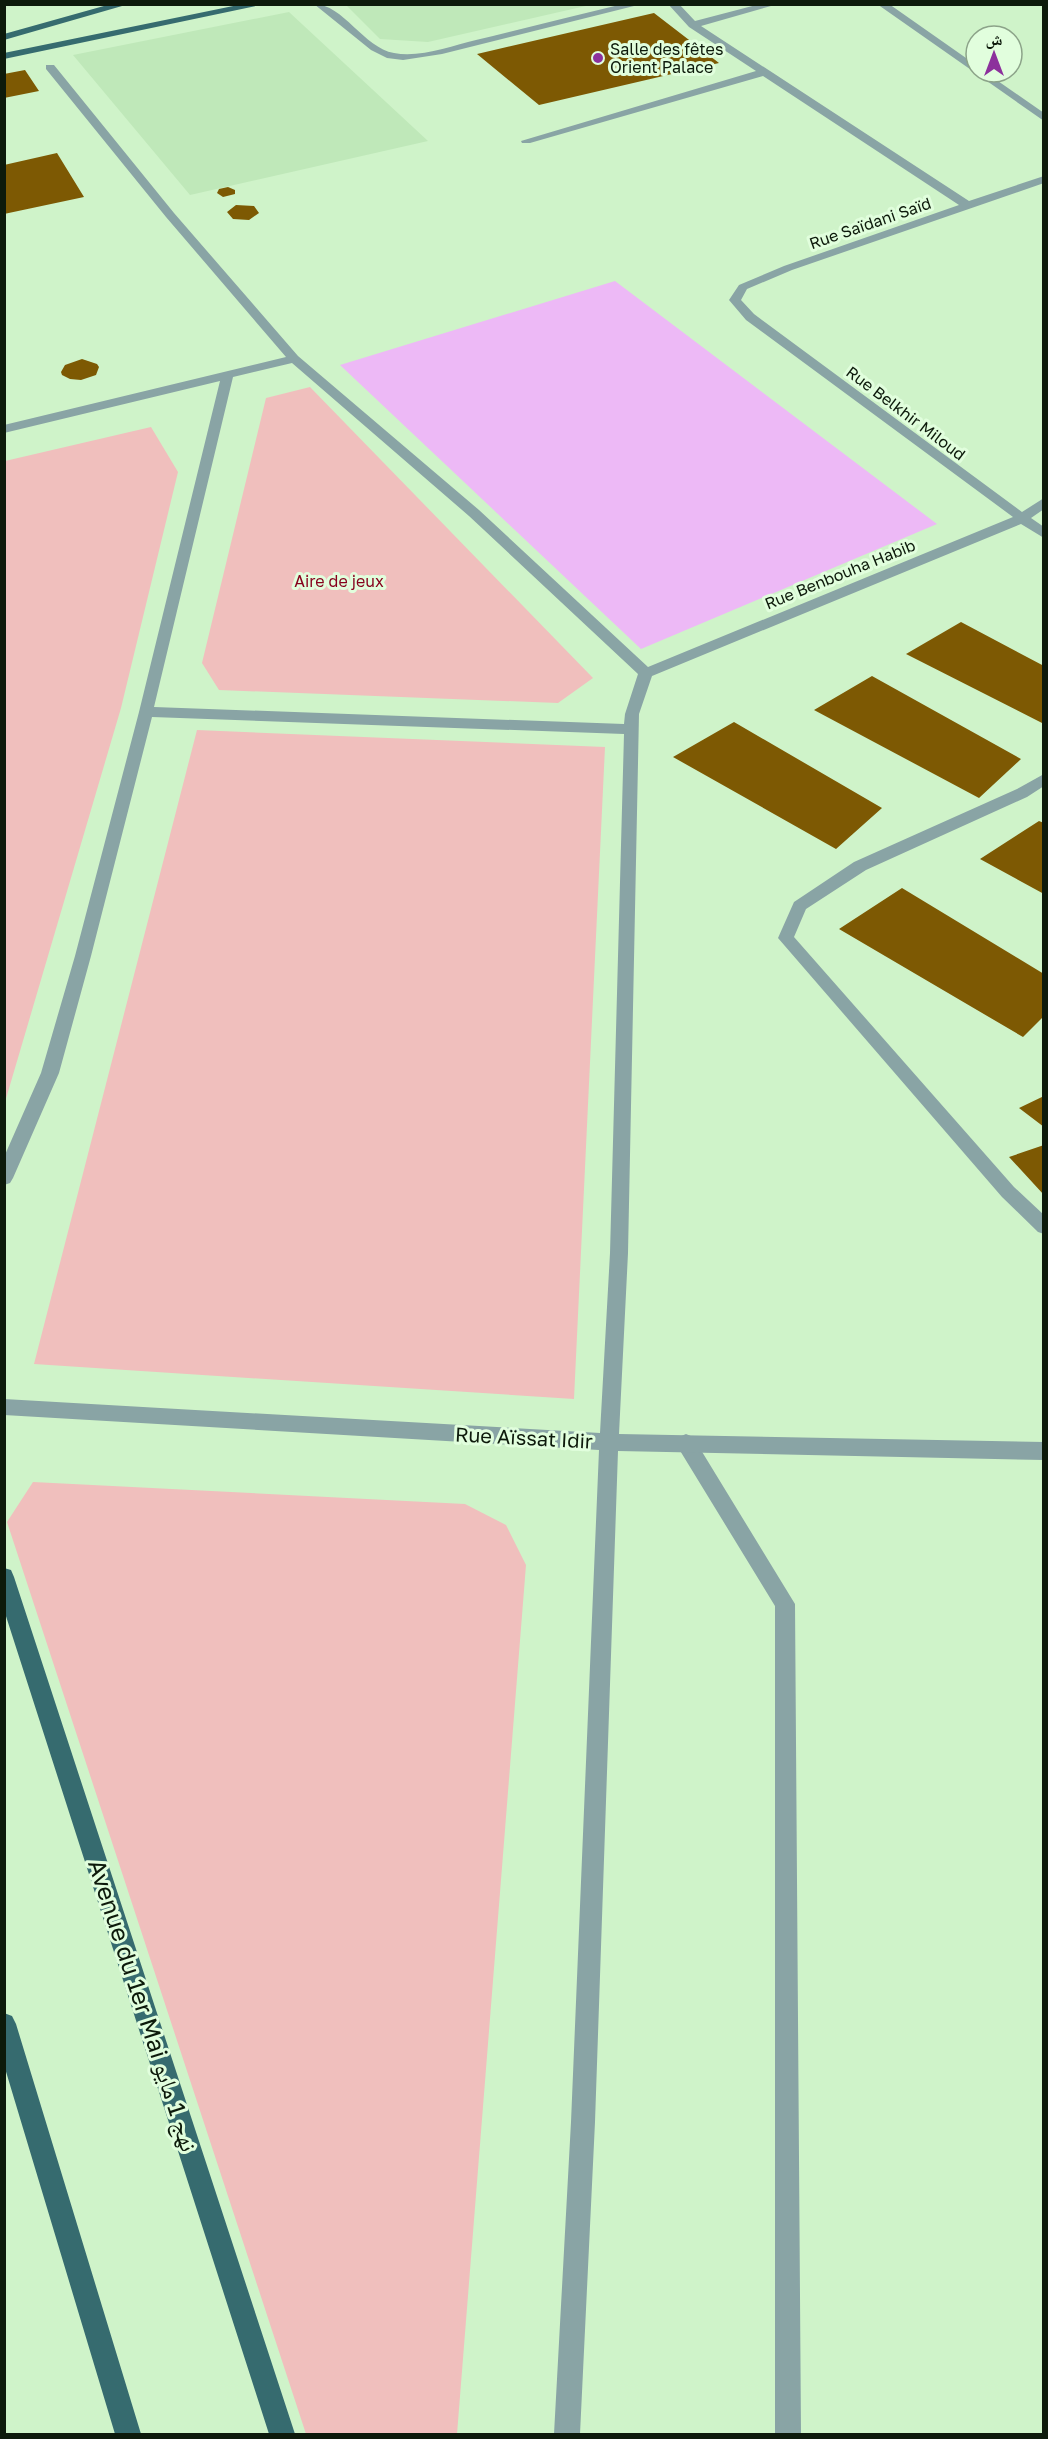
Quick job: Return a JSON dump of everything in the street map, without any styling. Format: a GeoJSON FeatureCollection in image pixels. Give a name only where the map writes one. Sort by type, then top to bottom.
{"type":"FeatureCollection","features":[{"type":"Feature","properties":{"kind":"main road"},"geometry":{"type":"LineString","coordinates":[[4,37],[124,4]]}},
{"type":"Feature","properties":{"kind":"main road"},"geometry":{"type":"LineString","coordinates":[[4,56],[260,4]]}},
{"type":"Feature","properties":{"kind":"main road","name":"Avenue du 1er Mai نهج 1 مايو"},"geometry":{"type":"LineString","coordinates":[[4,1577],[282,2434]]}},
{"type":"Feature","properties":{"kind":"main road"},"geometry":{"type":"LineString","coordinates":[[4,2024],[128,2434]]}},
{"type":"Feature","properties":{"kind":"street"},"geometry":{"type":"LineString","coordinates":[[319,4],[379,51],[391,56],[414,56],[442,51],[637,4]]}},
{"type":"Feature","properties":{"kind":"street"},"geometry":{"type":"LineString","coordinates":[[673,4],[693,25],[969,206]]}},
{"type":"Feature","properties":{"kind":"street"},"geometry":{"type":"LineString","coordinates":[[693,25],[773,4]]}},
{"type":"Feature","properties":{"kind":"street"},"geometry":{"type":"LineString","coordinates":[[882,4],[964,62]]}},
{"type":"Feature","properties":{"kind":"street"},"geometry":{"type":"LineString","coordinates":[[50,67],[170,215],[294,358],[474,513],[646,673],[632,714],[619,1253],[609,1442],[583,2122],[567,2434]]}},
{"type":"Feature","properties":{"kind":"street"},"geometry":{"type":"LineString","coordinates":[[526,141],[764,72]]}},
{"type":"Feature","properties":{"kind":"street"},"geometry":{"type":"LineString","coordinates":[[996,84],[1044,118]]}},
{"type":"Feature","properties":{"kind":"street","name":"Rue Saïdani Saïd"},"geometry":{"type":"LineString","coordinates":[[750,317],[735,300],[743,287],[788,268],[1044,179]]}},
{"type":"Feature","properties":{"kind":"street","name":"Rue Belkhir Miloud"},"geometry":{"type":"LineString","coordinates":[[750,317],[1044,534]]}},
{"type":"Feature","properties":{"kind":"street"},"geometry":{"type":"LineString","coordinates":[[4,429],[294,358]]}},
{"type":"Feature","properties":{"kind":"street"},"geometry":{"type":"LineString","coordinates":[[4,1178],[50,1073],[84,956],[227,376]]}},
{"type":"Feature","properties":{"kind":"street","name":"Rue Benbouha Habib"},"geometry":{"type":"LineString","coordinates":[[646,673],[1022,519],[1042,504]]}},
{"type":"Feature","properties":{"kind":"street"},"geometry":{"type":"LineString","coordinates":[[146,712],[632,729]]}},
{"type":"Feature","properties":{"kind":"street"},"geometry":{"type":"LineString","coordinates":[[1044,778],[1022,793],[860,867],[800,906],[786,938],[1008,1192],[1044,1227]]}},
{"type":"Feature","properties":{"kind":"street","name":"Rue Aïssat Idir"},"geometry":{"type":"LineString","coordinates":[[4,1407],[609,1442],[1044,1451]]}},
{"type":"Feature","properties":{"kind":"street"},"geometry":{"type":"LineString","coordinates":[[686,1443],[785,1604],[788,2434]]}},
{"type":"Feature","properties":{"kind":"shaded area"},"geometry":{"type":"Polygon","coordinates":[[[346,5],[590,5],[428,42],[380,39],[346,5]]]}},
{"type":"Feature","properties":{"kind":"shaded area"},"geometry":{"type":"Polygon","coordinates":[[[289,12],[428,141],[190,195],[73,55],[289,12]]]}},
{"type":"Feature","properties":{"kind":"shaded area"},"geometry":{"type":"Polygon","coordinates":[[[615,281],[937,524],[641,649],[340,365],[615,281]]]}},
{"type":"Feature","properties":{"kind":"green space","name":"Aire de jeux"},"geometry":{"type":"Polygon","coordinates":[[[310,387],[593,678],[558,703],[219,690],[202,663],[266,398],[310,387]]]}},
{"type":"Feature","properties":{"kind":"green space"},"geometry":{"type":"Polygon","coordinates":[[[151,427],[178,472],[121,708],[5,1102],[5,461],[151,427]]]}},
{"type":"Feature","properties":{"kind":"green space"},"geometry":{"type":"Polygon","coordinates":[[[197,730],[605,747],[574,1399],[34,1364],[197,730]]]}},
{"type":"Feature","properties":{"kind":"green space"},"geometry":{"type":"Polygon","coordinates":[[[33,1482],[465,1504],[506,1525],[526,1565],[457,2434],[306,2434],[7,1522],[33,1482]]]}},
{"type":"Feature","properties":{"kind":"building","name":"Salle des fêtes Orient Palace"},"geometry":{"type":"Polygon","coordinates":[[[654,13],[719,63],[539,105],[477,54],[654,13]]]}},
{"type":"Feature","properties":{"kind":"building"},"geometry":{"type":"Polygon","coordinates":[[[25,70],[39,91],[4,98],[4,74],[25,70]]]}},
{"type":"Feature","properties":{"kind":"building"},"geometry":{"type":"Polygon","coordinates":[[[57,153],[84,197],[4,214],[4,165],[57,153]]]}},
{"type":"Feature","properties":{"kind":"building"},"geometry":{"type":"Polygon","coordinates":[[[228,187],[235,190],[235,194],[223,197],[217,193],[219,189],[228,187]]]}},
{"type":"Feature","properties":{"kind":"building"},"geometry":{"type":"Polygon","coordinates":[[[236,205],[254,206],[259,213],[249,220],[233,219],[227,212],[236,205]]]}},
{"type":"Feature","properties":{"kind":"building"},"geometry":{"type":"Polygon","coordinates":[[[82,359],[97,364],[99,367],[96,375],[81,380],[70,379],[62,375],[61,372],[65,365],[82,359]]]}},
{"type":"Feature","properties":{"kind":"building"},"geometry":{"type":"Polygon","coordinates":[[[961,622],[1044,666],[1044,724],[906,654],[961,622]]]}},
{"type":"Feature","properties":{"kind":"building"},"geometry":{"type":"Polygon","coordinates":[[[872,676],[1021,759],[979,798],[814,710],[872,676]]]}},
{"type":"Feature","properties":{"kind":"building"},"geometry":{"type":"Polygon","coordinates":[[[734,722],[882,808],[836,849],[673,757],[734,722]]]}},
{"type":"Feature","properties":{"kind":"building"},"geometry":{"type":"Polygon","coordinates":[[[1039,821],[1044,823],[1044,894],[980,859],[1039,821]]]}},
{"type":"Feature","properties":{"kind":"building"},"geometry":{"type":"Polygon","coordinates":[[[902,888],[1044,974],[1044,1016],[1023,1037],[839,929],[902,888]]]}},
{"type":"Feature","properties":{"kind":"building"},"geometry":{"type":"Polygon","coordinates":[[[1044,1096],[1044,1127],[1019,1108],[1044,1096]]]}},
{"type":"Feature","properties":{"kind":"building"},"geometry":{"type":"Polygon","coordinates":[[[1044,1145],[1044,1195],[1009,1157],[1044,1145]]]}},
{"type":"Feature","properties":{"kind":"place","name":"Salle des fêtes Orient Palace"},"geometry":{"type":"Point","coordinates":[598,58]}}]}
